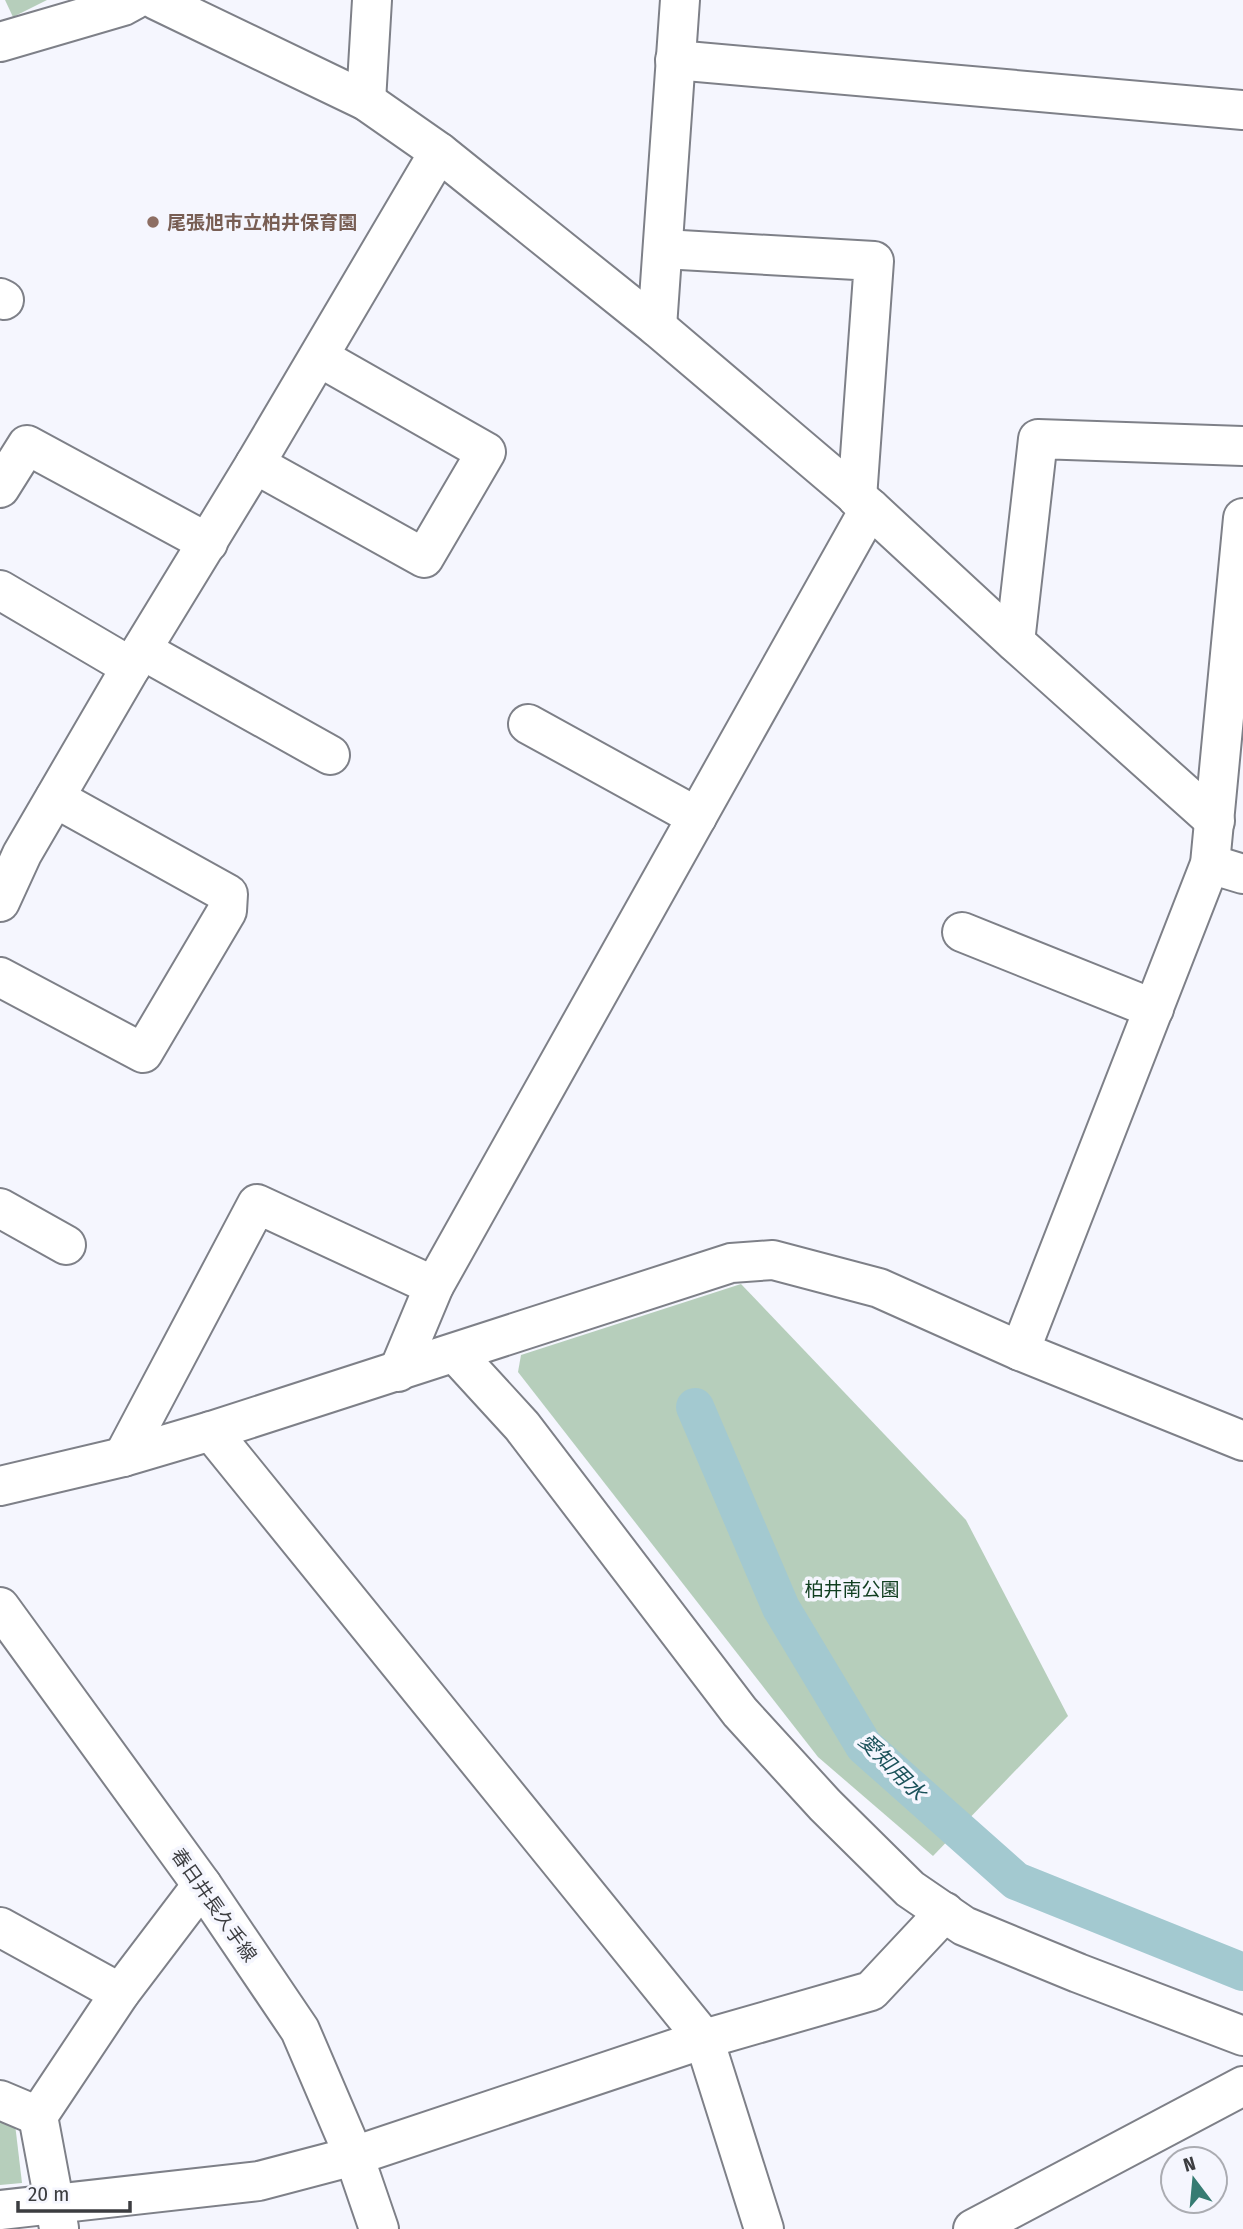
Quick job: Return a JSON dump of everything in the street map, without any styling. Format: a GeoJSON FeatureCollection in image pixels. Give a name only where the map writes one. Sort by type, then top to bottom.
{"type":"FeatureCollection","features":[{"type":"Feature","properties":{"kind":"street"},"geometry":{"type":"LineString","coordinates":[[4,34],[123,6],[134,0]]}},
{"type":"Feature","properties":{"kind":"street"},"geometry":{"type":"LineString","coordinates":[[156,0],[366,101],[439,152],[657,327],[864,503],[1215,821]]}},
{"type":"Feature","properties":{"kind":"street"},"geometry":{"type":"LineString","coordinates":[[366,101],[372,0]]}},
{"type":"Feature","properties":{"kind":"street"},"geometry":{"type":"LineString","coordinates":[[657,327],[680,0]]}},
{"type":"Feature","properties":{"kind":"street"},"geometry":{"type":"LineString","coordinates":[[675,60],[1243,110]]}},
{"type":"Feature","properties":{"kind":"street"},"geometry":{"type":"LineString","coordinates":[[0,902],[13,841],[55,798],[439,152]]}},
{"type":"Feature","properties":{"kind":"street"},"geometry":{"type":"LineString","coordinates":[[398,1372],[433,1286],[697,817],[864,503],[874,261],[663,248]]}},
{"type":"Feature","properties":{"kind":"street"},"geometry":{"type":"LineString","coordinates":[[255,464],[424,558],[485,452],[319,357]]}},
{"type":"Feature","properties":{"kind":"street"},"geometry":{"type":"LineString","coordinates":[[1016,642],[1038,439],[1243,446]]}},
{"type":"Feature","properties":{"kind":"street"},"geometry":{"type":"LineString","coordinates":[[0,488],[27,444],[208,543]]}},
{"type":"Feature","properties":{"kind":"street"},"geometry":{"type":"LineString","coordinates":[[1020,1351],[1154,1009],[1226,869],[1215,821],[1243,518]]}},
{"type":"Feature","properties":{"kind":"street"},"geometry":{"type":"LineString","coordinates":[[0,590],[330,755]]}},
{"type":"Feature","properties":{"kind":"street"},"geometry":{"type":"LineString","coordinates":[[528,724],[697,817]]}},
{"type":"Feature","properties":{"kind":"street"},"geometry":{"type":"LineString","coordinates":[[0,977],[142,1053],[227,911],[228,894],[55,798]]}},
{"type":"Feature","properties":{"kind":"street"},"geometry":{"type":"LineString","coordinates":[[962,932],[1154,1009]]}},
{"type":"Feature","properties":{"kind":"street"},"geometry":{"type":"LineString","coordinates":[[123,1457],[257,1204],[433,1286]]}},
{"type":"Feature","properties":{"kind":"street"},"geometry":{"type":"LineString","coordinates":[[0,1209],[66,1245]]}},
{"type":"Feature","properties":{"kind":"street"},"geometry":{"type":"LineString","coordinates":[[0,1486],[123,1457],[212,1431],[731,1263],[773,1260],[879,1288],[1020,1351],[1243,1441]]}},
{"type":"Feature","properties":{"kind":"street"},"geometry":{"type":"LineString","coordinates":[[456,1354],[522,1426],[740,1712],[825,1805],[910,1889],[964,1926],[1243,2036]]}},
{"type":"Feature","properties":{"kind":"street"},"geometry":{"type":"LineString","coordinates":[[212,1431],[704,2039],[764,2229]]}},
{"type":"Feature","properties":{"kind":"street","name":"春日井長久手線"},"geometry":{"type":"LineString","coordinates":[[0,1607],[202,1885],[300,2030],[354,2157],[379,2229]]}},
{"type":"Feature","properties":{"kind":"street"},"geometry":{"type":"LineString","coordinates":[[57,2217],[38,2116],[120,1993],[202,1885]]}},
{"type":"Feature","properties":{"kind":"street"},"geometry":{"type":"LineString","coordinates":[[0,2210],[57,2217],[259,2181],[354,2157],[704,2039],[871,1991],[945,1912]]}},
{"type":"Feature","properties":{"kind":"street"},"geometry":{"type":"LineString","coordinates":[[0,1927],[120,1993]]}},
{"type":"Feature","properties":{"kind":"street"},"geometry":{"type":"LineString","coordinates":[[973,2229],[1243,2086]]}},
{"type":"Feature","properties":{"kind":"street"},"geometry":{"type":"LineString","coordinates":[[0,2100],[38,2116]]}},
{"type":"Feature","properties":{"kind":"green space"},"geometry":{"type":"Polygon","coordinates":[[[5,0],[47,0],[13,17],[5,0]]]}},
{"type":"Feature","properties":{"kind":"green space","name":"柏井南公園"},"geometry":{"type":"Polygon","coordinates":[[[741,1284],[966,1520],[1068,1716],[933,1856],[818,1757],[518,1372],[521,1355],[741,1284]]]}},
{"type":"Feature","properties":{"kind":"green space"},"geometry":{"type":"Polygon","coordinates":[[[0,2118],[15,2124],[22,2183],[0,2185],[0,2118]]]}},
{"type":"Feature","properties":{"kind":"waterway","name":"愛知用水"},"geometry":{"type":"LineString","coordinates":[[695,1407],[781,1608],[864,1746],[1016,1881],[1243,1972]]}},
{"type":"Feature","properties":{"kind":"place","name":"尾張旭市立柏井保育園"},"geometry":{"type":"Point","coordinates":[153,222]}}]}
